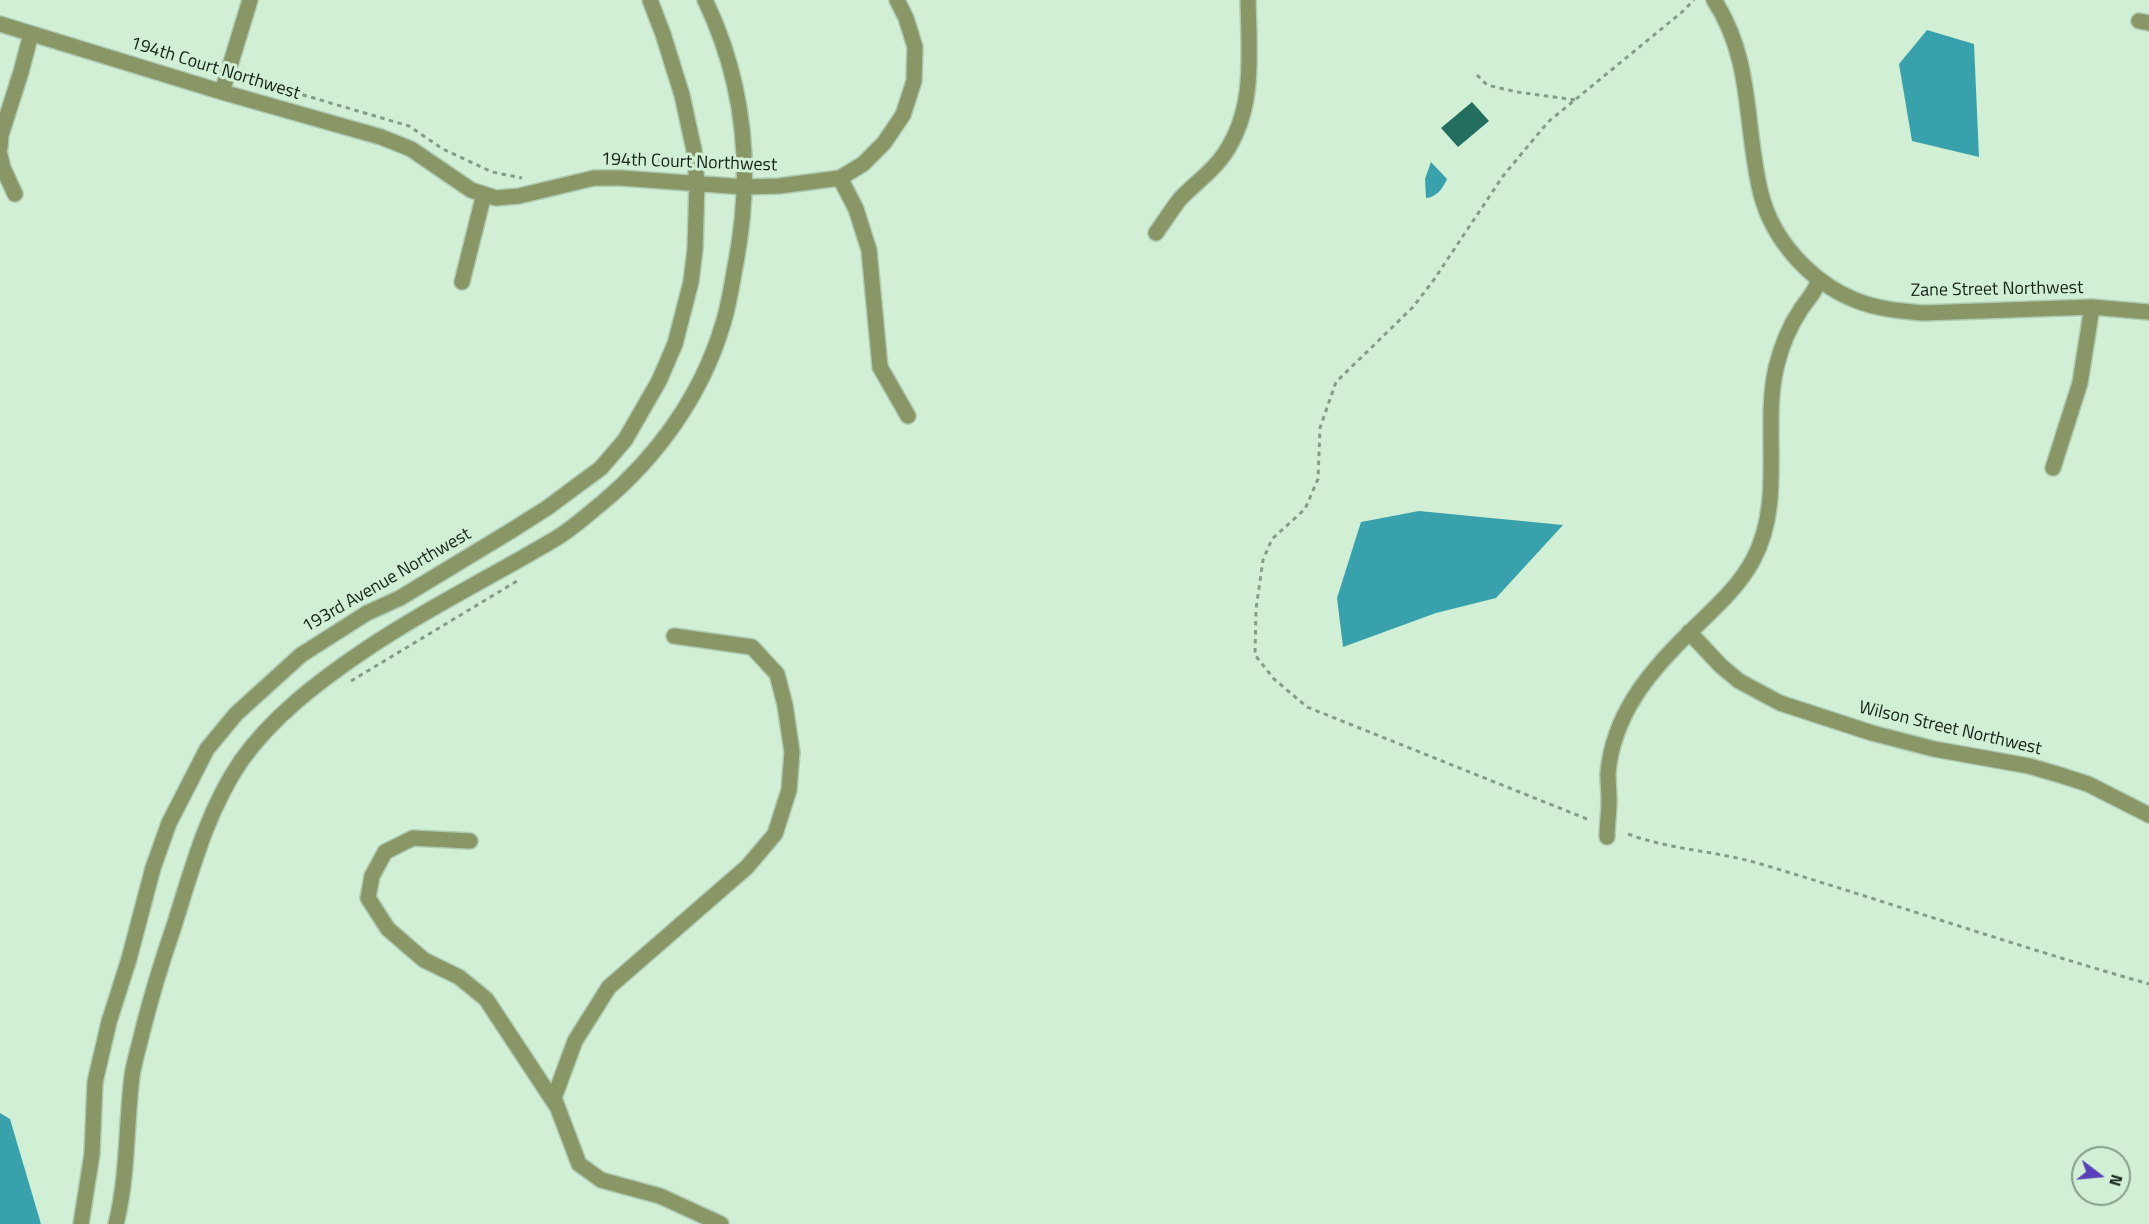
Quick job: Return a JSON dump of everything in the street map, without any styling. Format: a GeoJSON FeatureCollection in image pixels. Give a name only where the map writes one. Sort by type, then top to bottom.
{"type":"FeatureCollection","features":[{"type":"Feature","properties":{"kind":"street"},"geometry":{"type":"LineString","coordinates":[[222,92],[250,0]]}},
{"type":"Feature","properties":{"kind":"street","name":"193rd Avenue Northwest"},"geometry":{"type":"LineString","coordinates":[[81,1224],[92,1154],[95,1082],[109,1022],[129,959],[153,868],[169,823],[207,749],[236,714],[301,655],[367,613],[400,598],[509,532],[562,498],[601,468],[625,440],[659,381],[675,344],[684,315],[695,249],[697,184],[694,150],[682,95],[650,0]]}},
{"type":"Feature","properties":{"kind":"street"},"geometry":{"type":"LineString","coordinates":[[116,1224],[121,1201],[133,1072],[158,974],[188,876],[221,795],[242,761],[264,733],[319,683],[412,620],[558,538],[619,488],[648,460],[691,399],[715,348],[725,315],[738,254],[744,187],[743,138],[736,81],[705,0]]}},
{"type":"Feature","properties":{"kind":"street","name":"194th Court Northwest"},"geometry":{"type":"LineString","coordinates":[[0,24],[222,92],[381,137],[411,149],[471,190],[496,198],[519,196],[594,178],[744,187],[779,186],[840,178],[863,164],[884,143],[903,115],[914,81],[915,46],[906,18],[897,0]]}},
{"type":"Feature","properties":{"kind":"street"},"geometry":{"type":"LineString","coordinates":[[1156,233],[1181,198],[1222,158],[1243,119],[1248,100],[1249,79],[1248,0]]}},
{"type":"Feature","properties":{"kind":"street","name":"Zane Street Northwest"},"geometry":{"type":"LineString","coordinates":[[1714,0],[1730,29],[1743,70],[1759,184],[1768,216],[1792,254],[1819,279],[1855,300],[1896,311],[1923,313],[2092,307],[2149,312]]}},
{"type":"Feature","properties":{"kind":"street"},"geometry":{"type":"LineString","coordinates":[[0,148],[1,135],[31,34]]}},
{"type":"Feature","properties":{"kind":"street"},"geometry":{"type":"LineString","coordinates":[[0,155],[3,168],[15,194]]}},
{"type":"Feature","properties":{"kind":"street"},"geometry":{"type":"LineString","coordinates":[[840,178],[856,209],[869,250],[880,367],[908,416]]}},
{"type":"Feature","properties":{"kind":"street"},"geometry":{"type":"LineString","coordinates":[[462,282],[484,194]]}},
{"type":"Feature","properties":{"kind":"street"},"geometry":{"type":"LineString","coordinates":[[1607,837],[1608,774],[1619,727],[1629,704],[1660,661],[1740,582],[1754,559],[1764,534],[1769,506],[1773,390],[1776,368],[1790,327],[1817,287],[1819,279]]}},
{"type":"Feature","properties":{"kind":"street"},"geometry":{"type":"LineString","coordinates":[[2053,468],[2080,383],[2092,307]]}},
{"type":"Feature","properties":{"kind":"street","name":"Wilson Street Northwest"},"geometry":{"type":"LineString","coordinates":[[1689,632],[1720,666],[1739,681],[1780,703],[1872,733],[1934,749],[2029,766],[2060,775],[2088,784],[2149,815]]}},
{"type":"Feature","properties":{"kind":"street"},"geometry":{"type":"LineString","coordinates":[[674,636],[752,647],[777,674],[785,705],[792,752],[789,790],[775,834],[747,867],[609,987],[575,1041],[554,1098],[579,1164],[601,1180],[660,1196],[721,1224]]}},
{"type":"Feature","properties":{"kind":"street"},"geometry":{"type":"LineString","coordinates":[[470,841],[412,838],[385,852],[372,876],[368,898],[388,929],[397,937],[424,960],[459,977],[486,999],[558,1107]]}},
{"type":"Feature","properties":{"kind":"path"},"geometry":{"type":"LineString","coordinates":[[1587,819],[1307,707],[1274,679],[1255,655],[1256,609],[1263,560],[1272,539],[1305,509],[1318,479],[1320,428],[1336,382],[1413,307],[1503,176],[1548,122],[1683,12],[1694,0]]}},
{"type":"Feature","properties":{"kind":"path"},"geometry":{"type":"LineString","coordinates":[[228,73],[409,126],[443,149],[492,172],[527,179]]}},
{"type":"Feature","properties":{"kind":"path"},"geometry":{"type":"LineString","coordinates":[[1477,75],[1487,84],[1517,92],[1576,99]]}},
{"type":"Feature","properties":{"kind":"path"},"geometry":{"type":"LineString","coordinates":[[620,160],[669,161],[686,156]]}},
{"type":"Feature","properties":{"kind":"path"},"geometry":{"type":"LineString","coordinates":[[342,686],[519,580]]}},
{"type":"Feature","properties":{"kind":"path"},"geometry":{"type":"LineString","coordinates":[[1628,834],[1647,841],[1752,862],[1926,914],[2041,953],[2149,984]]}},
{"type":"Feature","properties":{"kind":"water"},"geometry":{"type":"Polygon","coordinates":[[[1927,30],[1974,44],[1979,157],[1912,141],[1899,64],[1927,30]]]}},
{"type":"Feature","properties":{"kind":"water"},"geometry":{"type":"Polygon","coordinates":[[[1431,162],[1447,179],[1439,192],[1426,198],[1425,179],[1431,162]]]}},
{"type":"Feature","properties":{"kind":"water"},"geometry":{"type":"Polygon","coordinates":[[[1419,511],[1563,525],[1496,598],[1436,613],[1343,647],[1337,598],[1361,522],[1419,511]]]}},
{"type":"Feature","properties":{"kind":"water"},"geometry":{"type":"Polygon","coordinates":[[[0,1113],[10,1119],[41,1224],[0,1224],[0,1113]]]}},
{"type":"Feature","properties":{"kind":"building"},"geometry":{"type":"Polygon","coordinates":[[[1472,102],[1489,121],[1458,147],[1441,128],[1472,102]]]}}]}
